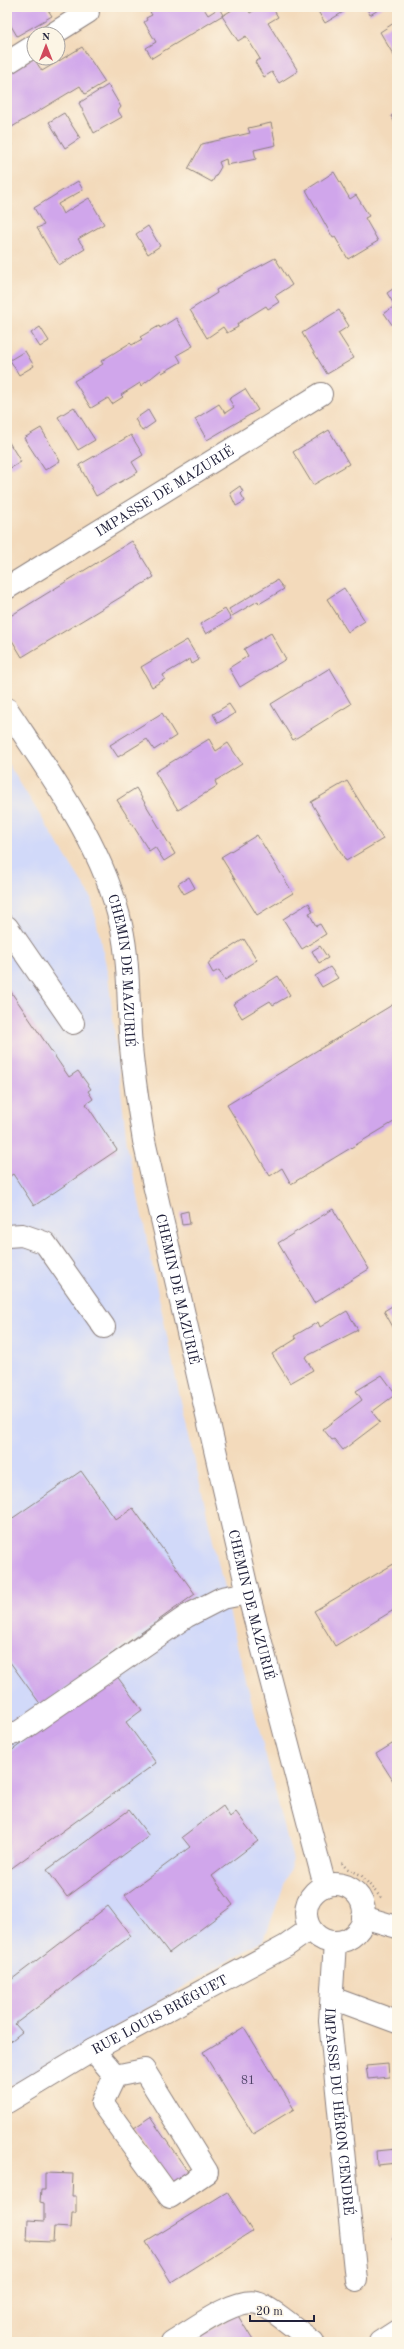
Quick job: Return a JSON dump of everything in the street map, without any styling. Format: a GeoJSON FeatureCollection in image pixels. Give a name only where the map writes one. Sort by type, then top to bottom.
{"type":"FeatureCollection","features":[{"type":"Feature","properties":{"kind":"street"},"geometry":{"type":"LineString","coordinates":[[66,26],[88,12]]}},
{"type":"Feature","properties":{"kind":"street"},"geometry":{"type":"LineString","coordinates":[[7,63],[26,51]]}},
{"type":"Feature","properties":{"kind":"street","name":"IMPASSE DE MAZURIÉ"},"geometry":{"type":"LineString","coordinates":[[7,588],[321,394]]}},
{"type":"Feature","properties":{"kind":"street","name":"CHEMIN DE MAZURIÉ"},"geometry":{"type":"LineString","coordinates":[[7,709],[65,798],[94,849],[121,924],[126,956],[134,1079],[144,1141],[248,1593],[325,1886]]}},
{"type":"Feature","properties":{"kind":"street"},"geometry":{"type":"LineString","coordinates":[[7,927],[73,1023]]}},
{"type":"Feature","properties":{"kind":"street"},"geometry":{"type":"LineString","coordinates":[[7,1236],[22,1235],[45,1243],[104,1327]]}},
{"type":"Feature","properties":{"kind":"street"},"geometry":{"type":"LineString","coordinates":[[7,1735],[20,1732],[187,1616],[222,1598],[248,1593]]}},
{"type":"Feature","properties":{"kind":"street"},"geometry":{"type":"LineString","coordinates":[[335,1885],[353,1891],[360,1898],[363,1917],[360,1927],[354,1935],[345,1940],[335,1942],[326,1941],[317,1936],[310,1929],[306,1912],[307,1904],[318,1890],[325,1886],[335,1885]]}},
{"type":"Feature","properties":{"kind":"street"},"geometry":{"type":"LineString","coordinates":[[363,1917],[397,1927]]}},
{"type":"Feature","properties":{"kind":"street","name":"RUE LOUIS BRÉGUET"},"geometry":{"type":"LineString","coordinates":[[8,2101],[93,2050],[286,1946],[310,1929]]}},
{"type":"Feature","properties":{"kind":"street","name":"IMPASSE DU HÉRON CENDRÉ"},"geometry":{"type":"LineString","coordinates":[[335,1942],[330,2021],[356,2280]]}},
{"type":"Feature","properties":{"kind":"street"},"geometry":{"type":"LineString","coordinates":[[332,1998],[397,2022]]}},
{"type":"Feature","properties":{"kind":"street"},"geometry":{"type":"LineString","coordinates":[[93,2050],[115,2076]]}},
{"type":"Feature","properties":{"kind":"street"},"geometry":{"type":"LineString","coordinates":[[144,2070],[207,2172],[170,2197],[102,2103],[115,2076],[144,2070]]}},
{"type":"Feature","properties":{"kind":"street"},"geometry":{"type":"LineString","coordinates":[[172,2342],[226,2310],[248,2302],[259,2303],[313,2342]]}},
{"type":"Feature","properties":{"kind":"street"},"geometry":{"type":"LineString","coordinates":[[380,2342],[397,2331]]}},
{"type":"Feature","properties":{"kind":"path"},"geometry":{"type":"LineString","coordinates":[[341,1862],[346,1868],[361,1875],[387,1904]]}},
{"type":"Feature","properties":{"kind":"shaded area"},"geometry":{"type":"Polygon","coordinates":[[[7,762],[91,897],[108,974],[127,1144],[176,1379],[236,1641],[293,1860],[264,1940],[14,2086],[7,2085],[7,762]]]}},
{"type":"Feature","properties":{"kind":"building"},"geometry":{"type":"Polygon","coordinates":[[[14,7],[46,7],[52,16],[34,26],[26,26],[26,31],[17,36],[7,19],[7,11],[14,7]]]}},
{"type":"Feature","properties":{"kind":"building"},"geometry":{"type":"Polygon","coordinates":[[[158,7],[203,7],[208,15],[219,8],[223,15],[152,58],[146,48],[156,42],[144,22],[147,20],[146,18],[152,15],[150,12],[158,7]]]}},
{"type":"Feature","properties":{"kind":"building"},"geometry":{"type":"Polygon","coordinates":[[[237,7],[247,7],[250,13],[260,7],[272,7],[278,17],[268,23],[298,71],[279,83],[272,72],[264,77],[255,62],[260,59],[246,36],[238,41],[222,16],[237,7]]]}},
{"type":"Feature","properties":{"kind":"building"},"geometry":{"type":"Polygon","coordinates":[[[343,7],[345,11],[325,23],[316,8],[343,7]]]}},
{"type":"Feature","properties":{"kind":"building"},"geometry":{"type":"Polygon","coordinates":[[[366,7],[383,7],[370,15],[366,7]]]}},
{"type":"Feature","properties":{"kind":"building"},"geometry":{"type":"Polygon","coordinates":[[[397,21],[397,61],[380,32],[397,21]]]}},
{"type":"Feature","properties":{"kind":"building"},"geometry":{"type":"Polygon","coordinates":[[[82,47],[105,82],[85,94],[80,86],[7,130],[7,74],[26,62],[26,66],[39,66],[42,71],[50,66],[66,66],[66,57],[82,47]]]}},
{"type":"Feature","properties":{"kind":"building"},"geometry":{"type":"Polygon","coordinates":[[[108,85],[121,107],[118,111],[122,117],[94,133],[79,103],[108,85]]]}},
{"type":"Feature","properties":{"kind":"building"},"geometry":{"type":"Polygon","coordinates":[[[64,113],[80,138],[65,148],[49,122],[64,113]]]}},
{"type":"Feature","properties":{"kind":"building"},"geometry":{"type":"Polygon","coordinates":[[[397,113],[397,126],[391,116],[397,113]]]}},
{"type":"Feature","properties":{"kind":"building"},"geometry":{"type":"Polygon","coordinates":[[[271,123],[276,145],[254,150],[256,159],[227,165],[226,159],[219,162],[221,167],[212,182],[188,169],[202,144],[250,133],[248,128],[271,123]]]}},
{"type":"Feature","properties":{"kind":"building"},"geometry":{"type":"Polygon","coordinates":[[[7,136],[12,145],[7,148],[7,136]]]}},
{"type":"Feature","properties":{"kind":"building"},"geometry":{"type":"Polygon","coordinates":[[[334,172],[350,199],[356,195],[369,216],[365,218],[378,241],[348,259],[335,237],[333,238],[306,190],[334,172]]]}},
{"type":"Feature","properties":{"kind":"building"},"geometry":{"type":"Polygon","coordinates":[[[78,181],[83,190],[58,204],[63,214],[89,198],[104,224],[78,239],[85,249],[59,265],[37,228],[44,225],[34,208],[78,181]]]}},
{"type":"Feature","properties":{"kind":"building"},"geometry":{"type":"Polygon","coordinates":[[[148,226],[160,246],[148,254],[136,234],[148,226]]]}},
{"type":"Feature","properties":{"kind":"building"},"geometry":{"type":"Polygon","coordinates":[[[275,258],[292,285],[275,296],[279,302],[268,309],[266,306],[237,324],[238,327],[227,333],[223,327],[207,338],[190,310],[217,293],[216,290],[275,258]]]}},
{"type":"Feature","properties":{"kind":"building"},"geometry":{"type":"Polygon","coordinates":[[[397,286],[397,324],[393,326],[384,313],[395,306],[387,293],[397,286]]]}},
{"type":"Feature","properties":{"kind":"building"},"geometry":{"type":"Polygon","coordinates":[[[339,310],[349,326],[338,333],[354,358],[327,374],[302,333],[339,310]]]}},
{"type":"Feature","properties":{"kind":"building"},"geometry":{"type":"Polygon","coordinates":[[[176,318],[193,346],[177,355],[181,362],[162,373],[161,370],[141,386],[140,383],[121,395],[123,397],[112,404],[108,398],[91,408],[74,381],[103,364],[101,361],[130,343],[132,345],[142,339],[140,337],[159,326],[160,328],[176,318]]]}},
{"type":"Feature","properties":{"kind":"building"},"geometry":{"type":"Polygon","coordinates":[[[40,327],[49,341],[40,347],[31,333],[40,327]]]}},
{"type":"Feature","properties":{"kind":"building"},"geometry":{"type":"Polygon","coordinates":[[[25,351],[34,366],[19,375],[10,360],[25,351]]]}},
{"type":"Feature","properties":{"kind":"building"},"geometry":{"type":"Polygon","coordinates":[[[245,389],[258,410],[207,440],[195,419],[219,404],[225,413],[234,407],[229,399],[245,389]]]}},
{"type":"Feature","properties":{"kind":"building"},"geometry":{"type":"Polygon","coordinates":[[[74,407],[95,440],[78,450],[58,417],[74,407]]]}},
{"type":"Feature","properties":{"kind":"building"},"geometry":{"type":"Polygon","coordinates":[[[148,410],[155,422],[142,431],[135,419],[148,410]]]}},
{"type":"Feature","properties":{"kind":"building"},"geometry":{"type":"Polygon","coordinates":[[[41,428],[60,461],[45,470],[24,438],[41,428]]]}},
{"type":"Feature","properties":{"kind":"building"},"geometry":{"type":"Polygon","coordinates":[[[329,430],[349,464],[313,485],[293,452],[329,430]]]}},
{"type":"Feature","properties":{"kind":"building"},"geometry":{"type":"Polygon","coordinates":[[[131,435],[143,455],[132,462],[138,472],[96,496],[79,465],[131,435]]]}},
{"type":"Feature","properties":{"kind":"building"},"geometry":{"type":"Polygon","coordinates":[[[7,439],[21,462],[11,468],[9,464],[7,465],[7,439]]]}},
{"type":"Feature","properties":{"kind":"building"},"geometry":{"type":"Polygon","coordinates":[[[240,486],[243,492],[241,494],[245,501],[236,506],[230,493],[240,486]]]}},
{"type":"Feature","properties":{"kind":"building"},"geometry":{"type":"Polygon","coordinates":[[[132,541],[154,577],[22,657],[7,632],[7,618],[132,541]]]}},
{"type":"Feature","properties":{"kind":"building"},"geometry":{"type":"Polygon","coordinates":[[[277,580],[284,589],[259,604],[258,601],[232,616],[229,609],[277,580]]]}},
{"type":"Feature","properties":{"kind":"building"},"geometry":{"type":"Polygon","coordinates":[[[344,588],[365,621],[348,632],[327,599],[344,588]]]}},
{"type":"Feature","properties":{"kind":"building"},"geometry":{"type":"Polygon","coordinates":[[[225,609],[231,619],[206,634],[200,624],[225,609]]]}},
{"type":"Feature","properties":{"kind":"building"},"geometry":{"type":"Polygon","coordinates":[[[271,633],[286,659],[240,687],[229,668],[248,656],[244,649],[271,633]]]}},
{"type":"Feature","properties":{"kind":"building"},"geometry":{"type":"Polygon","coordinates":[[[187,640],[199,660],[192,664],[190,659],[163,675],[165,679],[152,687],[141,667],[187,640]]]}},
{"type":"Feature","properties":{"kind":"building"},"geometry":{"type":"Polygon","coordinates":[[[330,668],[351,704],[293,740],[271,704],[330,668]]]}},
{"type":"Feature","properties":{"kind":"building"},"geometry":{"type":"Polygon","coordinates":[[[229,704],[235,713],[218,723],[213,714],[229,704]]]}},
{"type":"Feature","properties":{"kind":"building"},"geometry":{"type":"Polygon","coordinates":[[[162,713],[176,736],[154,750],[147,739],[118,757],[110,745],[162,713]]]}},
{"type":"Feature","properties":{"kind":"building"},"geometry":{"type":"Polygon","coordinates":[[[209,739],[216,751],[228,743],[242,764],[215,781],[217,786],[178,810],[155,772],[209,739]]]}},
{"type":"Feature","properties":{"kind":"building"},"geometry":{"type":"Polygon","coordinates":[[[347,781],[383,839],[346,861],[311,802],[347,781]]]}},
{"type":"Feature","properties":{"kind":"building"},"geometry":{"type":"Polygon","coordinates":[[[136,788],[175,854],[164,861],[155,847],[149,851],[117,800],[136,788]]]}},
{"type":"Feature","properties":{"kind":"building"},"geometry":{"type":"Polygon","coordinates":[[[257,835],[293,893],[257,915],[221,857],[257,835]]]}},
{"type":"Feature","properties":{"kind":"building"},"geometry":{"type":"Polygon","coordinates":[[[189,877],[195,888],[184,894],[178,884],[189,877]]]}},
{"type":"Feature","properties":{"kind":"building"},"geometry":{"type":"Polygon","coordinates":[[[309,903],[313,912],[309,913],[316,926],[320,924],[326,934],[302,949],[283,919],[309,903]]]}},
{"type":"Feature","properties":{"kind":"building"},"geometry":{"type":"Polygon","coordinates":[[[244,939],[257,960],[225,980],[219,970],[213,973],[208,964],[211,960],[244,939]]]}},
{"type":"Feature","properties":{"kind":"building"},"geometry":{"type":"Polygon","coordinates":[[[320,946],[328,958],[319,963],[312,951],[320,946]]]}},
{"type":"Feature","properties":{"kind":"building"},"geometry":{"type":"Polygon","coordinates":[[[330,967],[338,978],[322,987],[315,976],[330,967]]]}},
{"type":"Feature","properties":{"kind":"building"},"geometry":{"type":"Polygon","coordinates":[[[278,976],[290,995],[273,1005],[270,1001],[242,1018],[233,1004],[278,976]]]}},
{"type":"Feature","properties":{"kind":"building"},"geometry":{"type":"Polygon","coordinates":[[[7,986],[69,1077],[78,1071],[91,1089],[88,1091],[93,1099],[86,1104],[117,1150],[34,1206],[13,1174],[7,1178],[7,986]]]}},
{"type":"Feature","properties":{"kind":"building"},"geometry":{"type":"Polygon","coordinates":[[[397,1002],[397,1120],[291,1184],[282,1168],[270,1176],[227,1105],[397,1002]]]}},
{"type":"Feature","properties":{"kind":"building"},"geometry":{"type":"Polygon","coordinates":[[[333,1209],[369,1269],[314,1303],[278,1243],[333,1209]]]}},
{"type":"Feature","properties":{"kind":"building"},"geometry":{"type":"Polygon","coordinates":[[[188,1211],[190,1224],[182,1225],[180,1213],[188,1211]]]}},
{"type":"Feature","properties":{"kind":"building"},"geometry":{"type":"Polygon","coordinates":[[[397,1303],[397,1334],[384,1311],[397,1303]]]}},
{"type":"Feature","properties":{"kind":"building"},"geometry":{"type":"Polygon","coordinates":[[[347,1311],[358,1330],[305,1357],[313,1370],[290,1383],[272,1354],[296,1339],[294,1336],[318,1322],[320,1327],[347,1311]]]}},
{"type":"Feature","properties":{"kind":"building"},"geometry":{"type":"Polygon","coordinates":[[[382,1375],[396,1394],[372,1412],[380,1422],[343,1450],[323,1429],[362,1400],[356,1391],[382,1375]]]}},
{"type":"Feature","properties":{"kind":"building"},"geometry":{"type":"Polygon","coordinates":[[[81,1471],[116,1520],[133,1508],[195,1594],[41,1705],[7,1658],[7,1522],[81,1471]]]}},
{"type":"Feature","properties":{"kind":"building"},"geometry":{"type":"Polygon","coordinates":[[[397,1562],[397,1608],[335,1646],[314,1611],[397,1562]]]}},
{"type":"Feature","properties":{"kind":"building"},"geometry":{"type":"Polygon","coordinates":[[[116,1675],[142,1710],[126,1722],[156,1763],[9,1870],[7,1754],[116,1675]]]}},
{"type":"Feature","properties":{"kind":"building"},"geometry":{"type":"Polygon","coordinates":[[[397,1741],[397,1787],[376,1754],[397,1741]]]}},
{"type":"Feature","properties":{"kind":"building"},"geometry":{"type":"Polygon","coordinates":[[[223,1806],[230,1817],[236,1812],[258,1841],[212,1876],[233,1905],[169,1953],[125,1895],[190,1847],[182,1837],[223,1806]]]}},
{"type":"Feature","properties":{"kind":"building"},"geometry":{"type":"Polygon","coordinates":[[[129,1810],[149,1836],[67,1897],[47,1870],[129,1810]]]}},
{"type":"Feature","properties":{"kind":"building"},"geometry":{"type":"Polygon","coordinates":[[[108,1906],[131,1936],[15,2024],[22,2032],[7,2044],[7,1983],[108,1906]]]}},
{"type":"Feature","properties":{"kind":"building"},"geometry":{"type":"Polygon","coordinates":[[[397,1995],[397,2007],[393,2005],[397,1995]]]}},
{"type":"Feature","properties":{"kind":"building"},"geometry":{"type":"Polygon","coordinates":[[[244,2027],[294,2109],[253,2134],[203,2052],[244,2027]]]}},
{"type":"Feature","properties":{"kind":"building"},"geometry":{"type":"Polygon","coordinates":[[[388,2064],[389,2077],[368,2079],[366,2066],[388,2064]]]}},
{"type":"Feature","properties":{"kind":"building"},"geometry":{"type":"Polygon","coordinates":[[[150,2117],[191,2176],[176,2187],[134,2128],[150,2117]]]}},
{"type":"Feature","properties":{"kind":"building"},"geometry":{"type":"Polygon","coordinates":[[[397,2149],[397,2163],[377,2165],[376,2151],[397,2149]]]}},
{"type":"Feature","properties":{"kind":"building"},"geometry":{"type":"Polygon","coordinates":[[[45,2173],[73,2174],[72,2196],[76,2196],[76,2213],[72,2213],[71,2228],[54,2227],[53,2242],[27,2241],[28,2220],[44,2221],[44,2203],[40,2202],[41,2190],[45,2190],[45,2173]]]}},
{"type":"Feature","properties":{"kind":"building"},"geometry":{"type":"Polygon","coordinates":[[[227,2192],[252,2231],[171,2282],[146,2242],[227,2192]]]}},
{"type":"Feature","properties":{"kind":"building"},"geometry":{"type":"Polygon","coordinates":[[[397,2235],[397,2246],[392,2238],[397,2235]]]}},
{"type":"Feature","properties":{"kind":"building"},"geometry":{"type":"Polygon","coordinates":[[[237,2314],[254,2342],[190,2342],[237,2314]]]}}]}
